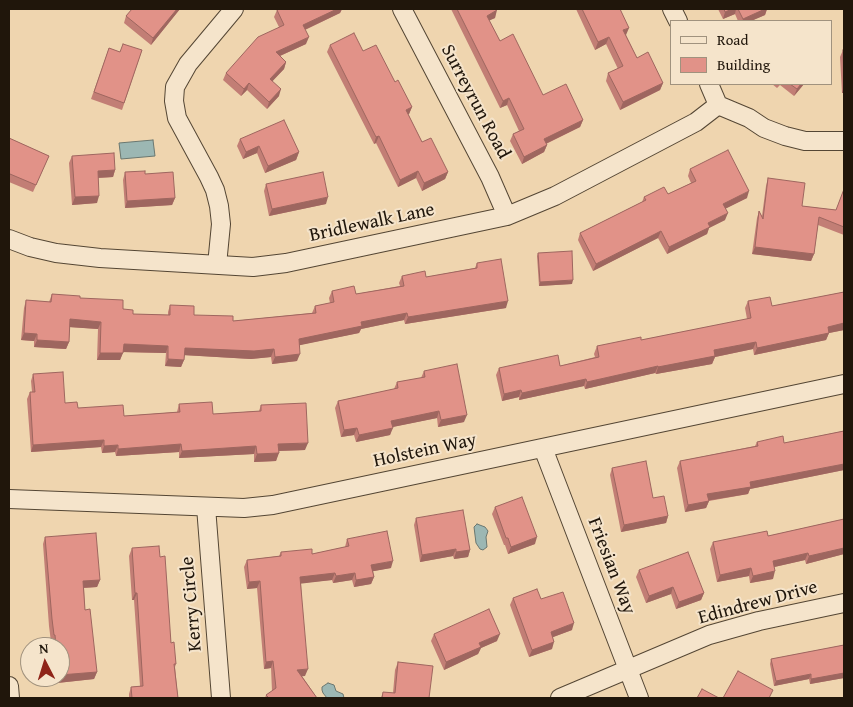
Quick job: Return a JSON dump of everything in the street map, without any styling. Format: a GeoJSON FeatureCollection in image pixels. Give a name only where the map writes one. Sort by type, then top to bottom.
{"type":"FeatureCollection","features":[{"type":"Feature","properties":{"kind":"street"},"geometry":{"type":"LineString","coordinates":[[217,265],[221,224],[217,198],[209,178],[177,118],[174,101],[175,87],[188,64],[234,9]]}},
{"type":"Feature","properties":{"kind":"street","name":"Surreyrun Road"},"geometry":{"type":"LineString","coordinates":[[402,9],[490,177],[507,216]]}},
{"type":"Feature","properties":{"kind":"street"},"geometry":{"type":"LineString","coordinates":[[708,85],[718,105],[749,118],[764,128],[805,141],[844,141]]}},
{"type":"Feature","properties":{"kind":"street","name":"Bridlewalk Lane"},"geometry":{"type":"LineString","coordinates":[[9,239],[30,247],[56,253],[100,258],[253,267],[286,263],[507,216],[555,196],[696,122],[718,105]]}},
{"type":"Feature","properties":{"kind":"street","name":"Holstein Way"},"geometry":{"type":"LineString","coordinates":[[9,499],[244,508],[273,505],[844,384]]}},
{"type":"Feature","properties":{"kind":"street","name":"Friesian Way"},"geometry":{"type":"LineString","coordinates":[[544,448],[639,698]]}},
{"type":"Feature","properties":{"kind":"street","name":"Kerry Circle"},"geometry":{"type":"LineString","coordinates":[[206,507],[221,698]]}},
{"type":"Feature","properties":{"kind":"street","name":"Edindrew Drive"},"geometry":{"type":"LineString","coordinates":[[560,698],[709,636],[759,621],[844,603]]}},
{"type":"Feature","properties":{"kind":"street"},"geometry":{"type":"LineString","coordinates":[[9,686],[10,698]]}},
{"type":"Feature","properties":{"kind":"water"},"geometry":{"type":"Polygon","coordinates":[[[153,140],[155,156],[121,159],[119,143],[153,140]]]}},
{"type":"Feature","properties":{"kind":"water"},"geometry":{"type":"Polygon","coordinates":[[[477,524],[485,527],[488,531],[486,537],[487,547],[483,550],[476,543],[474,527],[477,524]]]}},
{"type":"Feature","properties":{"kind":"water"},"geometry":{"type":"Polygon","coordinates":[[[328,683],[334,685],[336,691],[343,694],[344,698],[327,698],[323,693],[322,687],[328,683]]]}},
{"type":"Feature","properties":{"kind":"building"},"geometry":{"type":"Polygon","coordinates":[[[132,9],[177,9],[153,38],[126,16],[132,9]]]}},
{"type":"Feature","properties":{"kind":"building"},"geometry":{"type":"Polygon","coordinates":[[[337,9],[303,25],[309,37],[276,52],[286,62],[270,79],[281,89],[269,102],[249,83],[244,89],[226,73],[258,37],[284,25],[277,10],[337,9]]]}},
{"type":"Feature","properties":{"kind":"building"},"geometry":{"type":"Polygon","coordinates":[[[457,9],[496,9],[487,16],[500,41],[513,34],[543,95],[566,84],[583,120],[544,139],[547,145],[524,157],[513,134],[524,129],[509,98],[503,101],[457,9]]]}},
{"type":"Feature","properties":{"kind":"building"},"geometry":{"type":"Polygon","coordinates":[[[582,9],[620,9],[629,28],[623,30],[637,58],[648,52],[663,83],[623,102],[608,73],[623,66],[609,37],[598,42],[582,9]]]}},
{"type":"Feature","properties":{"kind":"building"},"geometry":{"type":"Polygon","coordinates":[[[738,9],[765,9],[743,19],[738,9]]]}},
{"type":"Feature","properties":{"kind":"building"},"geometry":{"type":"Polygon","coordinates":[[[354,33],[363,51],[376,45],[395,82],[398,80],[412,107],[406,110],[422,142],[431,138],[448,172],[424,183],[418,171],[400,180],[379,136],[376,137],[330,45],[354,33]]]}},
{"type":"Feature","properties":{"kind":"building"},"geometry":{"type":"Polygon","coordinates":[[[123,44],[142,50],[124,103],[94,92],[109,48],[120,52],[123,44]]]}},
{"type":"Feature","properties":{"kind":"building"},"geometry":{"type":"Polygon","coordinates":[[[843,50],[844,50],[844,86],[843,50]]]}},
{"type":"Feature","properties":{"kind":"building"},"geometry":{"type":"Polygon","coordinates":[[[791,85],[800,85],[797,89],[791,85]]]}},
{"type":"Feature","properties":{"kind":"building"},"geometry":{"type":"Polygon","coordinates":[[[284,120],[299,152],[268,166],[259,146],[246,152],[240,139],[284,120]]]}},
{"type":"Feature","properties":{"kind":"building"},"geometry":{"type":"Polygon","coordinates":[[[9,138],[49,156],[36,185],[10,174],[9,176],[9,138]]]}},
{"type":"Feature","properties":{"kind":"building"},"geometry":{"type":"Polygon","coordinates":[[[728,150],[749,191],[723,204],[728,213],[708,223],[710,227],[669,247],[661,231],[596,264],[580,233],[646,200],[644,197],[664,187],[668,194],[696,181],[690,169],[728,150]]]}},
{"type":"Feature","properties":{"kind":"building"},"geometry":{"type":"Polygon","coordinates":[[[114,153],[115,170],[98,171],[99,196],[75,197],[72,156],[114,153]]]}},
{"type":"Feature","properties":{"kind":"building"},"geometry":{"type":"Polygon","coordinates":[[[145,171],[145,174],[173,172],[175,198],[127,201],[125,172],[145,171]]]}},
{"type":"Feature","properties":{"kind":"building"},"geometry":{"type":"Polygon","coordinates":[[[323,172],[328,197],[272,209],[266,184],[323,172]]]}},
{"type":"Feature","properties":{"kind":"building"},"geometry":{"type":"Polygon","coordinates":[[[768,178],[805,183],[802,206],[836,210],[844,189],[844,227],[819,217],[814,254],[755,247],[759,211],[763,219],[768,178]]]}},
{"type":"Feature","properties":{"kind":"building"},"geometry":{"type":"Polygon","coordinates":[[[572,251],[573,280],[540,282],[538,253],[572,251]]]}},
{"type":"Feature","properties":{"kind":"building"},"geometry":{"type":"Polygon","coordinates":[[[501,259],[508,301],[408,317],[407,313],[361,322],[362,326],[299,339],[300,354],[275,357],[274,349],[254,351],[185,348],[184,360],[168,359],[168,346],[124,344],[123,353],[100,353],[101,322],[70,319],[69,342],[37,340],[37,334],[24,333],[26,300],[51,302],[52,294],[80,296],[80,298],[123,300],[123,309],[133,310],[133,314],[170,315],[170,305],[194,306],[194,315],[233,316],[233,321],[316,313],[315,306],[334,302],[332,291],[354,286],[356,294],[404,286],[402,276],[425,271],[426,277],[477,268],[477,263],[501,259]]]}},
{"type":"Feature","properties":{"kind":"building"},"geometry":{"type":"Polygon","coordinates":[[[844,292],[844,323],[828,327],[829,333],[757,348],[756,342],[714,350],[715,356],[658,366],[587,382],[586,379],[522,393],[521,390],[504,394],[499,368],[558,355],[560,366],[599,357],[597,346],[641,337],[641,340],[751,318],[748,301],[770,297],[772,306],[844,292]]]}},
{"type":"Feature","properties":{"kind":"building"},"geometry":{"type":"Polygon","coordinates":[[[457,364],[467,415],[441,420],[439,411],[391,421],[393,428],[359,435],[357,428],[344,430],[338,401],[398,388],[397,382],[425,377],[424,371],[457,364]]]}},
{"type":"Feature","properties":{"kind":"building"},"geometry":{"type":"Polygon","coordinates":[[[63,372],[65,403],[77,402],[78,408],[123,405],[124,416],[180,412],[179,404],[212,402],[213,414],[261,411],[261,405],[306,403],[308,443],[278,444],[279,453],[257,454],[256,446],[182,451],[181,444],[118,449],[118,445],[104,446],[104,440],[33,445],[30,392],[35,392],[33,374],[63,372]]]}},
{"type":"Feature","properties":{"kind":"building"},"geometry":{"type":"Polygon","coordinates":[[[844,431],[844,464],[750,482],[751,487],[707,494],[709,501],[688,505],[680,461],[758,446],[757,442],[783,436],[784,443],[844,431]]]}},
{"type":"Feature","properties":{"kind":"building"},"geometry":{"type":"Polygon","coordinates":[[[646,461],[653,498],[664,496],[668,516],[624,525],[612,468],[646,461]]]}},
{"type":"Feature","properties":{"kind":"building"},"geometry":{"type":"Polygon","coordinates":[[[522,497],[537,537],[511,547],[495,507],[522,497]]]}},
{"type":"Feature","properties":{"kind":"building"},"geometry":{"type":"Polygon","coordinates":[[[463,510],[470,550],[456,552],[456,549],[422,555],[416,518],[463,510]]]}},
{"type":"Feature","properties":{"kind":"building"},"geometry":{"type":"Polygon","coordinates":[[[844,519],[844,548],[809,556],[808,553],[773,561],[775,571],[753,576],[751,568],[720,575],[713,542],[767,531],[768,536],[844,519]]]}},
{"type":"Feature","properties":{"kind":"building"},"geometry":{"type":"Polygon","coordinates":[[[387,531],[393,561],[371,565],[374,577],[356,580],[355,573],[336,576],[335,573],[300,577],[308,669],[297,670],[317,698],[269,698],[266,695],[276,688],[273,661],[266,662],[260,581],[249,582],[247,560],[281,556],[281,552],[312,549],[312,554],[349,546],[347,539],[387,531]]]}},
{"type":"Feature","properties":{"kind":"building"},"geometry":{"type":"Polygon","coordinates":[[[96,533],[100,580],[83,581],[85,610],[90,609],[97,672],[70,674],[70,637],[55,637],[54,635],[45,537],[96,533]]]}},
{"type":"Feature","properties":{"kind":"building"},"geometry":{"type":"Polygon","coordinates":[[[159,546],[160,557],[165,556],[171,643],[174,642],[176,664],[174,664],[178,698],[132,698],[131,687],[143,686],[132,548],[159,546]]]}},
{"type":"Feature","properties":{"kind":"building"},"geometry":{"type":"Polygon","coordinates":[[[688,552],[704,593],[679,602],[673,587],[649,596],[639,570],[688,552]]]}},
{"type":"Feature","properties":{"kind":"building"},"geometry":{"type":"Polygon","coordinates":[[[537,589],[541,599],[563,592],[574,623],[551,632],[554,642],[532,650],[513,598],[537,589]]]}},
{"type":"Feature","properties":{"kind":"building"},"geometry":{"type":"Polygon","coordinates":[[[489,609],[500,634],[479,643],[481,647],[446,662],[434,634],[489,609]]]}},
{"type":"Feature","properties":{"kind":"building"},"geometry":{"type":"Polygon","coordinates":[[[844,645],[844,673],[811,679],[811,674],[776,681],[771,659],[844,645]]]}},
{"type":"Feature","properties":{"kind":"building"},"geometry":{"type":"Polygon","coordinates":[[[398,662],[433,666],[429,698],[382,698],[383,692],[395,693],[398,662]]]}},
{"type":"Feature","properties":{"kind":"building"},"geometry":{"type":"Polygon","coordinates":[[[738,671],[773,690],[769,698],[723,698],[738,671]]]}},
{"type":"Feature","properties":{"kind":"building"},"geometry":{"type":"Polygon","coordinates":[[[702,689],[719,698],[697,698],[702,689]]]}}]}
